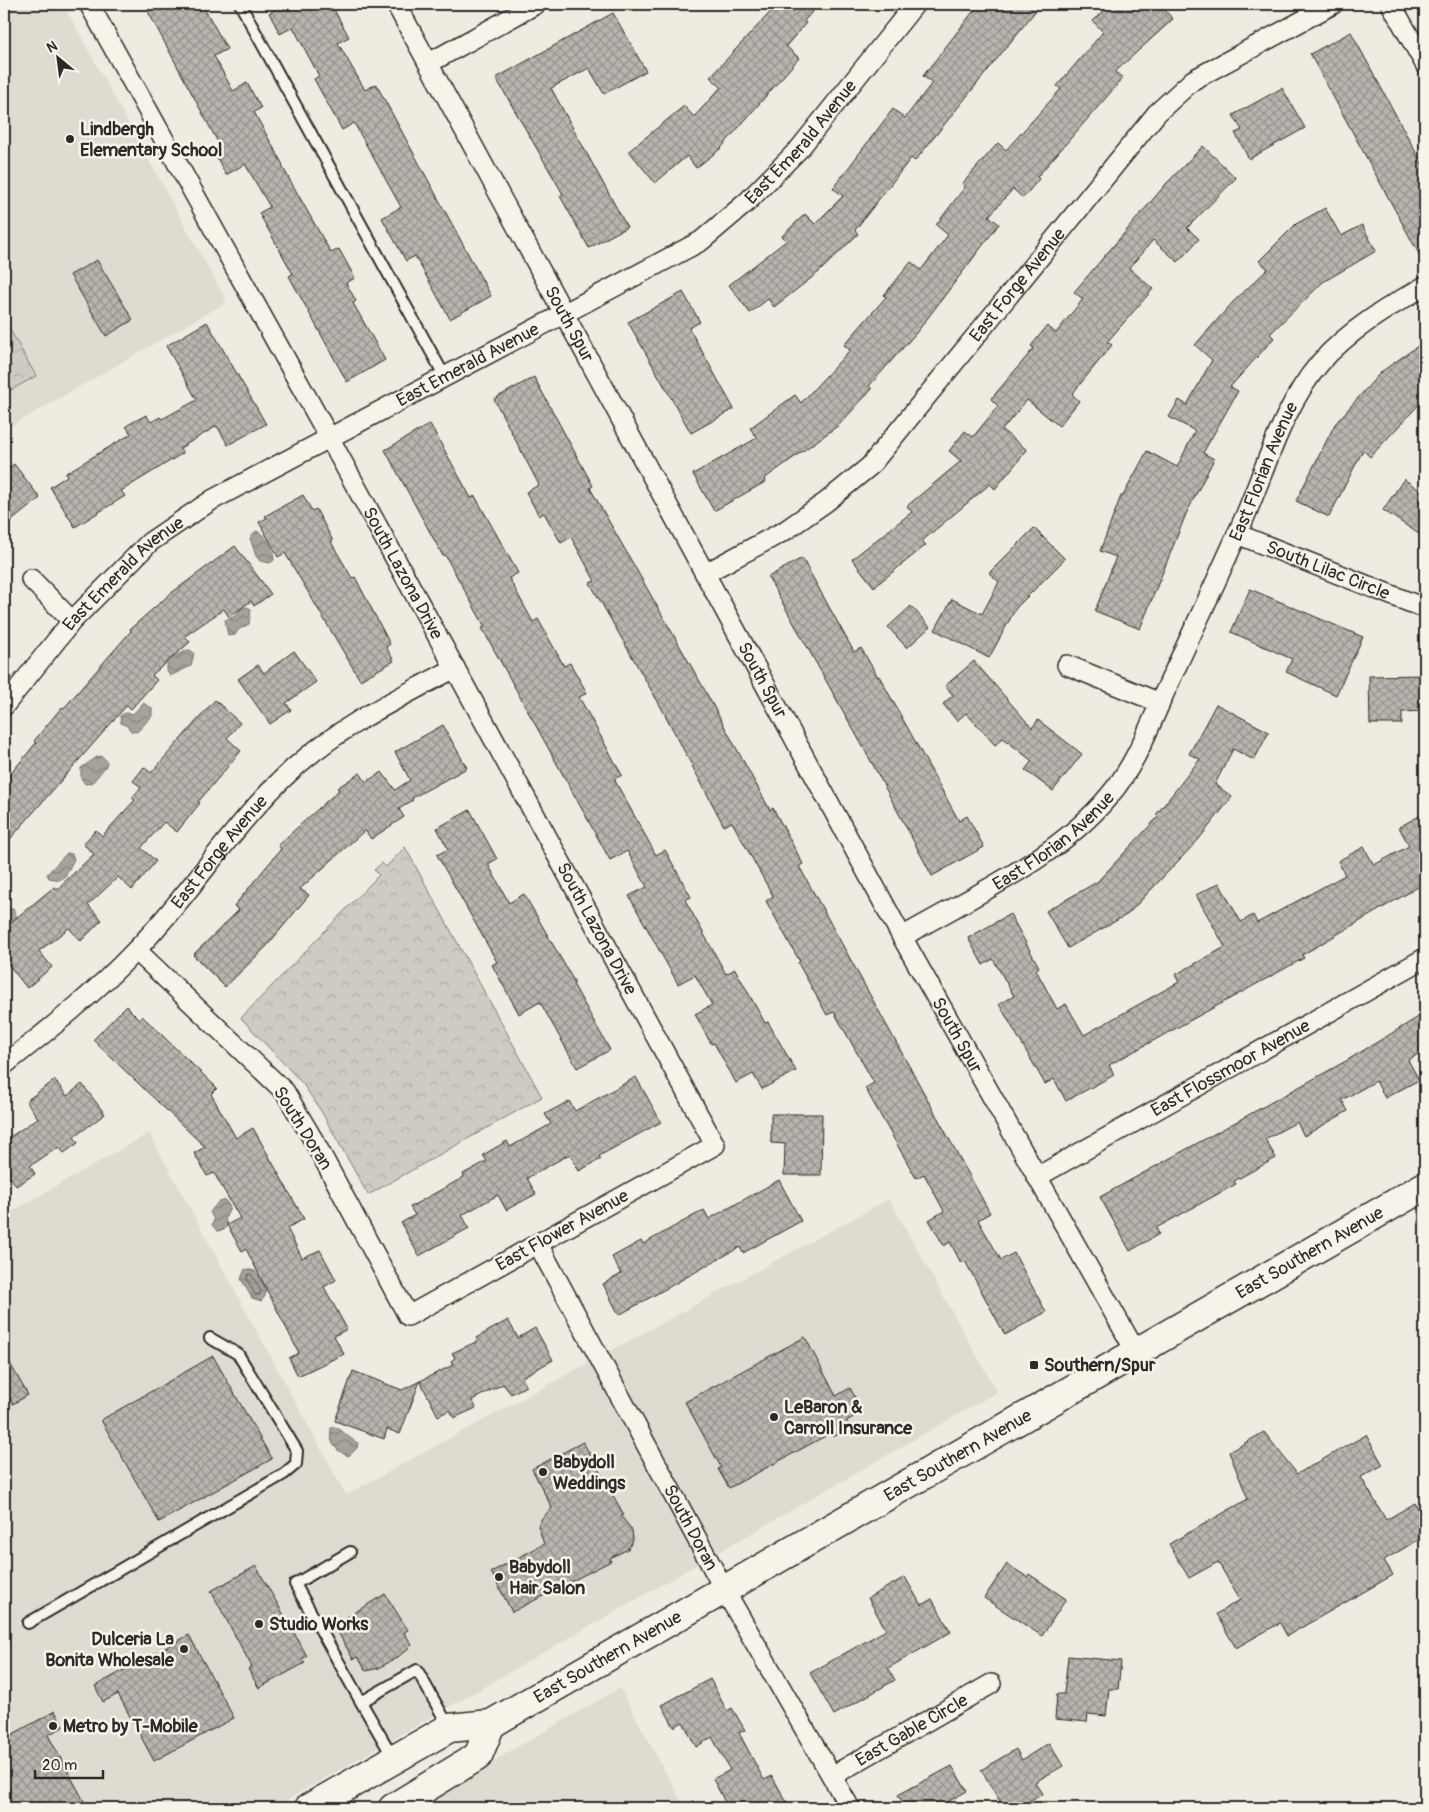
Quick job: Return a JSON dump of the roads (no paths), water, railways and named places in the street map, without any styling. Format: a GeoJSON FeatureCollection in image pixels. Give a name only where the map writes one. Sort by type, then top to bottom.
{"type":"FeatureCollection","features":[{"type":"Feature","properties":{"kind":"main road","name":"East Southern Avenue"},"geometry":{"type":"LineString","coordinates":[[309,1808],[449,1728],[491,1724],[1425,1186]]}},
{"type":"Feature","properties":{"kind":"main road"},"geometry":{"type":"LineString","coordinates":[[393,1808],[478,1756],[491,1724]]}},
{"type":"Feature","properties":{"kind":"main road"},"geometry":{"type":"LineString","coordinates":[[342,1808],[376,1784],[394,1760]]}},
{"type":"Feature","properties":{"kind":"street","name":"South Lazona Drive"},"geometry":{"type":"LineString","coordinates":[[89,4],[330,439],[715,1145]]}},
{"type":"Feature","properties":{"kind":"street","name":"South Spur"},"geometry":{"type":"LineString","coordinates":[[396,4],[562,314],[706,573],[902,937],[1136,1352]]}},
{"type":"Feature","properties":{"kind":"street"},"geometry":{"type":"LineString","coordinates":[[429,63],[536,4]]}},
{"type":"Feature","properties":{"kind":"street","name":"East Emerald Avenue"},"geometry":{"type":"LineString","coordinates":[[4,706],[72,621],[150,542],[212,500],[701,241],[747,202],[800,148],[915,4]]}},
{"type":"Feature","properties":{"kind":"street","name":"East Forge Avenue"},"geometry":{"type":"LineString","coordinates":[[706,573],[786,530],[826,502],[870,466],[1157,113],[1192,80],[1333,4]]}},
{"type":"Feature","properties":{"kind":"street"},"geometry":{"type":"LineString","coordinates":[[1390,4],[1425,64]]}},
{"type":"Feature","properties":{"kind":"street","name":"East Florian Avenue"},"geometry":{"type":"LineString","coordinates":[[902,937],[1049,852],[1084,825],[1111,794],[1137,753],[1237,534],[1293,404],[1320,363],[1349,335],[1386,307],[1425,286]]}},
{"type":"Feature","properties":{"kind":"street","name":"South Lilac Circle"},"geometry":{"type":"LineString","coordinates":[[1237,534],[1419,606]]}},
{"type":"Feature","properties":{"kind":"street"},"geometry":{"type":"LineString","coordinates":[[30,579],[72,621]]}},
{"type":"Feature","properties":{"kind":"street"},"geometry":{"type":"LineString","coordinates":[[1067,665],[1160,703]]}},
{"type":"Feature","properties":{"kind":"street","name":"East Forge Avenue"},"geometry":{"type":"LineString","coordinates":[[4,1065],[67,1016],[136,950],[261,800],[294,768],[322,744],[356,720],[455,668]]}},
{"type":"Feature","properties":{"kind":"street","name":"South Doran"},"geometry":{"type":"LineString","coordinates":[[136,950],[285,1092],[314,1141],[408,1316]]}},
{"type":"Feature","properties":{"kind":"street","name":"East Flossmoor Avenue"},"geometry":{"type":"LineString","coordinates":[[1037,1177],[1425,958]]}},
{"type":"Feature","properties":{"kind":"street","name":"East Flower Avenue"},"geometry":{"type":"LineString","coordinates":[[408,1316],[715,1145]]}},
{"type":"Feature","properties":{"kind":"street","name":"South Doran"},"geometry":{"type":"LineString","coordinates":[[538,1244],[724,1589],[850,1808]]}},
{"type":"Feature","properties":{"kind":"street","name":"East Gable Circle"},"geometry":{"type":"LineString","coordinates":[[832,1776],[991,1684]]}},
{"type":"Feature","properties":{"kind":"lane"},"geometry":{"type":"LineString","coordinates":[[240,4],[445,377]]}},
{"type":"Feature","properties":{"kind":"lane"},"geometry":{"type":"LineString","coordinates":[[28,1623],[276,1479],[296,1464],[297,1452],[251,1373],[238,1354],[210,1338]]}},
{"type":"Feature","properties":{"kind":"lane"},"geometry":{"type":"LineString","coordinates":[[350,1552],[295,1584],[394,1760]]}},
{"type":"Feature","properties":{"kind":"lane"},"geometry":{"type":"LineString","coordinates":[[361,1702],[417,1670],[449,1728]]}},
{"type":"Feature","properties":{"kind":"water"},"geometry":{"type":"Polygon","coordinates":[[[256,531],[266,538],[271,547],[274,560],[270,563],[260,561],[256,556],[250,538],[256,531]]]}},
{"type":"Feature","properties":{"kind":"water"},"geometry":{"type":"Polygon","coordinates":[[[247,607],[251,609],[249,624],[238,630],[235,635],[228,636],[225,620],[236,616],[240,609],[247,607]]]}},
{"type":"Feature","properties":{"kind":"water"},"geometry":{"type":"Polygon","coordinates":[[[187,650],[194,653],[191,666],[170,676],[167,671],[167,661],[187,650]]]}},
{"type":"Feature","properties":{"kind":"water"},"geometry":{"type":"Polygon","coordinates":[[[143,703],[152,708],[152,716],[137,732],[131,731],[121,723],[120,716],[125,713],[133,714],[143,703]]]}},
{"type":"Feature","properties":{"kind":"water"},"geometry":{"type":"Polygon","coordinates":[[[102,756],[107,762],[106,766],[92,783],[85,784],[81,778],[81,768],[97,757],[102,756]]]}},
{"type":"Feature","properties":{"kind":"water"},"geometry":{"type":"Polygon","coordinates":[[[67,853],[72,854],[74,859],[66,875],[60,880],[49,878],[47,874],[67,853]]]}},
{"type":"Feature","properties":{"kind":"water"},"geometry":{"type":"Polygon","coordinates":[[[6,909],[13,909],[17,917],[4,928],[4,911],[6,909]]]}},
{"type":"Feature","properties":{"kind":"water"},"geometry":{"type":"Polygon","coordinates":[[[225,1200],[230,1207],[225,1219],[227,1225],[224,1230],[217,1231],[212,1225],[214,1220],[210,1212],[219,1201],[225,1200]]]}},
{"type":"Feature","properties":{"kind":"water"},"geometry":{"type":"Polygon","coordinates":[[[245,1269],[255,1271],[266,1290],[266,1294],[261,1301],[252,1298],[241,1279],[245,1269]]]}},
{"type":"Feature","properties":{"kind":"water"},"geometry":{"type":"Polygon","coordinates":[[[335,1427],[358,1443],[357,1448],[349,1456],[336,1448],[332,1441],[331,1428],[335,1427]]]}},
{"type":"Feature","properties":{"kind":"place","name":"Lindbergh Elementary School"},"geometry":{"type":"Point","coordinates":[70,139]}},
{"type":"Feature","properties":{"kind":"place","name":"Southern/Spur"},"geometry":{"type":"Point","coordinates":[1034,1365]}},
{"type":"Feature","properties":{"kind":"place","name":"LeBaron & Carroll Insurance"},"geometry":{"type":"Point","coordinates":[774,1417]}},
{"type":"Feature","properties":{"kind":"place","name":"Babydoll Weddings"},"geometry":{"type":"Point","coordinates":[543,1472]}},
{"type":"Feature","properties":{"kind":"place","name":"Babydoll Hair Salon"},"geometry":{"type":"Point","coordinates":[499,1577]}},
{"type":"Feature","properties":{"kind":"place","name":"Studio Works"},"geometry":{"type":"Point","coordinates":[259,1624]}},
{"type":"Feature","properties":{"kind":"place","name":"Dulceria La Bonita Wholesale"},"geometry":{"type":"Point","coordinates":[184,1649]}},
{"type":"Feature","properties":{"kind":"place","name":"Metro by T-Mobile"},"geometry":{"type":"Point","coordinates":[53,1726]}}]}
